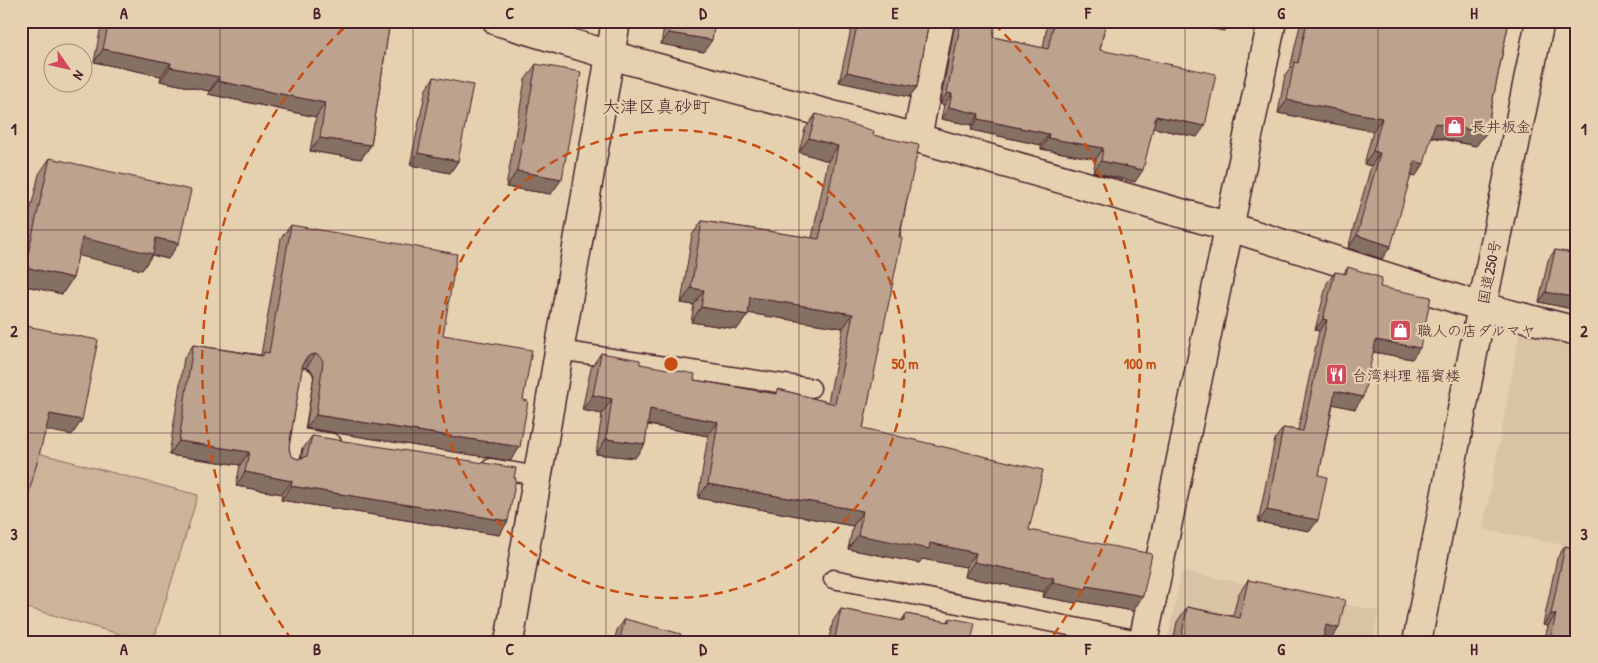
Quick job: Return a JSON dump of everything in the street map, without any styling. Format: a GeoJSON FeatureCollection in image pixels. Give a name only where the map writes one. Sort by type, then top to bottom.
{"type":"FeatureCollection","features":[{"type":"Feature","properties":{"kind":"main road"},"geometry":{"type":"LineString","coordinates":[[497,21],[610,55],[917,138],[1230,227],[1482,307],[1577,330]]}},
{"type":"Feature","properties":{"kind":"main road"},"geometry":{"type":"LineString","coordinates":[[509,642],[616,21]]}},
{"type":"Feature","properties":{"kind":"main road"},"geometry":{"type":"LineString","coordinates":[[917,138],[940,21]]}},
{"type":"Feature","properties":{"kind":"main road"},"geometry":{"type":"LineString","coordinates":[[1144,641],[1272,21]]}},
{"type":"Feature","properties":{"kind":"main road","name":"国道250号"},"geometry":{"type":"LineString","coordinates":[[1418,642],[1482,307],[1540,21]]}},
{"type":"Feature","properties":{"kind":"lane"},"geometry":{"type":"LineString","coordinates":[[559,350],[811,388]]}},
{"type":"Feature","properties":{"kind":"lane"},"geometry":{"type":"LineString","coordinates":[[290,462],[304,378]]}},
{"type":"Feature","properties":{"kind":"lane"},"geometry":{"type":"LineString","coordinates":[[294,437],[352,446]]}},
{"type":"Feature","properties":{"kind":"lane"},"geometry":{"type":"LineString","coordinates":[[479,466],[538,476]]}},
{"type":"Feature","properties":{"kind":"lane"},"geometry":{"type":"LineString","coordinates":[[833,579],[1144,641]]}},
{"type":"Feature","properties":{"kind":"shaded area"},"geometry":{"type":"Polygon","coordinates":[[[1520,331],[1577,345],[1577,548],[1483,529],[1520,331]]]}},
{"type":"Feature","properties":{"kind":"shaded area"},"geometry":{"type":"Polygon","coordinates":[[[34,452],[198,495],[153,642],[147,642],[21,606],[21,498],[34,452]]]}},
{"type":"Feature","properties":{"kind":"shaded area"},"geometry":{"type":"Polygon","coordinates":[[[1182,571],[1379,611],[1373,642],[1167,642],[1182,571]]]}},
{"type":"Feature","properties":{"kind":"building"},"geometry":{"type":"Polygon","coordinates":[[[109,21],[390,21],[371,145],[320,138],[325,103],[218,81],[219,77],[170,67],[171,63],[103,49],[109,21]]]}},
{"type":"Feature","properties":{"kind":"building"},"geometry":{"type":"Polygon","coordinates":[[[671,21],[715,21],[712,40],[669,33],[671,21]]]}},
{"type":"Feature","properties":{"kind":"building"},"geometry":{"type":"Polygon","coordinates":[[[858,21],[929,21],[917,87],[847,72],[858,21]]]}},
{"type":"Feature","properties":{"kind":"building"},"geometry":{"type":"Polygon","coordinates":[[[961,21],[976,21],[995,25],[993,37],[1048,49],[1054,21],[1106,21],[1100,50],[1216,74],[1205,126],[1156,116],[1143,170],[1101,161],[1103,148],[1048,138],[1049,134],[978,119],[979,114],[949,107],[952,94],[947,93],[961,21]]]}},
{"type":"Feature","properties":{"kind":"building"},"geometry":{"type":"Polygon","coordinates":[[[1307,21],[1509,21],[1486,133],[1435,123],[1424,164],[1415,161],[1391,246],[1357,235],[1380,153],[1373,151],[1382,118],[1287,100],[1294,62],[1298,63],[1307,21]]]}},
{"type":"Feature","properties":{"kind":"building"},"geometry":{"type":"Polygon","coordinates":[[[536,64],[581,72],[562,179],[517,171],[536,64]]]}},
{"type":"Feature","properties":{"kind":"building"},"geometry":{"type":"Polygon","coordinates":[[[434,77],[473,85],[458,161],[418,153],[434,77]]]}},
{"type":"Feature","properties":{"kind":"building"},"geometry":{"type":"Polygon","coordinates":[[[816,114],[874,131],[873,135],[919,145],[899,237],[902,238],[863,428],[1043,470],[1029,530],[1152,554],[1143,596],[1087,586],[1086,589],[1053,582],[1054,578],[974,562],[976,553],[930,543],[929,549],[858,535],[863,511],[708,484],[718,422],[650,409],[645,444],[606,439],[612,399],[593,395],[601,353],[640,360],[640,364],[695,374],[694,380],[777,394],[778,389],[835,404],[853,314],[750,297],[748,315],[701,307],[704,290],[691,288],[702,221],[819,239],[838,146],[809,138],[816,114]]]}},
{"type":"Feature","properties":{"kind":"building"},"geometry":{"type":"Polygon","coordinates":[[[50,158],[191,190],[179,243],[156,238],[153,254],[82,238],[73,278],[25,267],[50,158]]]}},
{"type":"Feature","properties":{"kind":"building"},"geometry":{"type":"Polygon","coordinates":[[[291,225],[457,254],[443,335],[532,350],[523,400],[528,401],[520,447],[316,415],[323,361],[316,354],[310,355],[303,363],[289,447],[290,453],[298,459],[307,456],[312,436],[516,468],[508,521],[291,486],[292,481],[245,472],[249,452],[179,441],[193,345],[263,356],[264,352],[269,353],[291,225]]]}},
{"type":"Feature","properties":{"kind":"building"},"geometry":{"type":"Polygon","coordinates":[[[1555,250],[1577,254],[1577,298],[1546,292],[1555,250]]]}},
{"type":"Feature","properties":{"kind":"building"},"geometry":{"type":"Polygon","coordinates":[[[1348,267],[1382,278],[1380,287],[1431,297],[1420,348],[1376,340],[1363,397],[1335,391],[1319,475],[1327,477],[1318,520],[1267,510],[1283,428],[1303,431],[1327,320],[1323,319],[1335,272],[1346,274],[1348,267]]]}},
{"type":"Feature","properties":{"kind":"building"},"geometry":{"type":"Polygon","coordinates":[[[21,325],[98,340],[82,420],[50,414],[21,522],[21,325]]]}},
{"type":"Feature","properties":{"kind":"building"},"geometry":{"type":"Polygon","coordinates":[[[1565,546],[1577,549],[1577,642],[1550,642],[1556,614],[1551,614],[1565,546]]]}},
{"type":"Feature","properties":{"kind":"building"},"geometry":{"type":"Polygon","coordinates":[[[1248,580],[1345,600],[1339,628],[1326,625],[1322,642],[1189,642],[1181,640],[1187,607],[1240,618],[1248,580]]]}},
{"type":"Feature","properties":{"kind":"building"},"geometry":{"type":"Polygon","coordinates":[[[841,609],[904,621],[906,614],[949,622],[950,618],[975,623],[971,642],[834,642],[841,609]]]}},
{"type":"Feature","properties":{"kind":"building"},"geometry":{"type":"Polygon","coordinates":[[[625,619],[681,634],[678,642],[619,642],[625,619]]]}},
{"type":"Feature","properties":{"kind":"building"},"geometry":{"type":"Polygon","coordinates":[[[1051,638],[1069,642],[1050,642],[1051,638]]]}},
{"type":"Feature","properties":{"kind":"building"},"geometry":{"type":"Polygon","coordinates":[[[532,639],[542,642],[531,642],[532,639]]]}},
{"type":"Feature","properties":{"kind":"place","name":"長井板金"},"geometry":{"type":"Point","coordinates":[1455,126]}},
{"type":"Feature","properties":{"kind":"place","name":"職人の店ダルマヤ"},"geometry":{"type":"Point","coordinates":[1401,330]}},
{"type":"Feature","properties":{"kind":"place","name":"台湾料理 福賓楼"},"geometry":{"type":"Point","coordinates":[1336,375]}},
{"type":"Feature","properties":{"kind":"district","name":"大津区真砂町"},"geometry":{"type":"Point","coordinates":[656,106]}}]}
